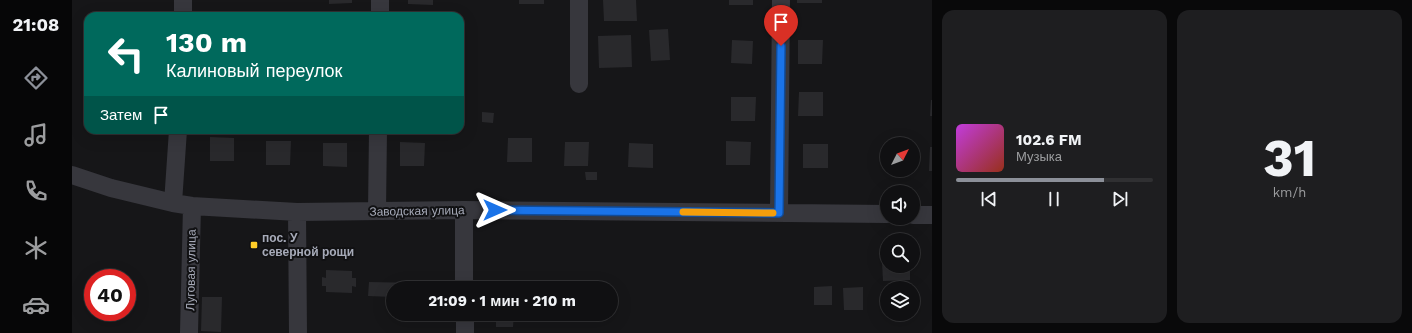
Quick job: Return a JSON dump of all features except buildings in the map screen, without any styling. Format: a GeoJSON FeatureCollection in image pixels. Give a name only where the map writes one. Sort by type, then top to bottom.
{"type":"FeatureCollection","features":[{"type":"Feature","properties":{"kind":"street"},"geometry":{"type":"LineString","coordinates":[[183,0],[183,12]]}},
{"type":"Feature","properties":{"kind":"street"},"geometry":{"type":"LineString","coordinates":[[380,0],[380,12]]}},
{"type":"Feature","properties":{"kind":"street"},"geometry":{"type":"LineString","coordinates":[[579,0],[579,84]]}},
{"type":"Feature","properties":{"kind":"street"},"geometry":{"type":"LineString","coordinates":[[779,213],[781,0]]}},
{"type":"Feature","properties":{"kind":"street"},"geometry":{"type":"LineString","coordinates":[[174,203],[178,134]]}},
{"type":"Feature","properties":{"kind":"street"},"geometry":{"type":"LineString","coordinates":[[377,212],[378,134]]}},
{"type":"Feature","properties":{"kind":"street","name":"Заводская улица"},"geometry":{"type":"LineString","coordinates":[[72,175],[111,188],[192,206],[297,212],[464,210],[880,214]]}},
{"type":"Feature","properties":{"kind":"street","name":"Луговая улица"},"geometry":{"type":"LineString","coordinates":[[190,333],[192,206]]}},
{"type":"Feature","properties":{"kind":"street"},"geometry":{"type":"LineString","coordinates":[[464,210],[464,281]]}},
{"type":"Feature","properties":{"kind":"street"},"geometry":{"type":"LineString","coordinates":[[297,212],[298,333]]}},
{"type":"Feature","properties":{"kind":"street"},"geometry":{"type":"LineString","coordinates":[[920,215],[932,215]]}},
{"type":"Feature","properties":{"kind":"street"},"geometry":{"type":"LineString","coordinates":[[465,321],[465,333]]}},
{"type":"Feature","properties":{"kind":"slow traffic"},"geometry":{"type":"LineString","coordinates":[[683,212],[773,213]]}},
{"type":"Feature","properties":{"kind":"place","name":"пос. У северной рощи"},"geometry":{"type":"Point","coordinates":[254,245]}},
{"type":"Feature","properties":{"kind":"route"},"geometry":{"type":"LineString","coordinates":[[495,210],[779,213],[781,46]]}}]}
